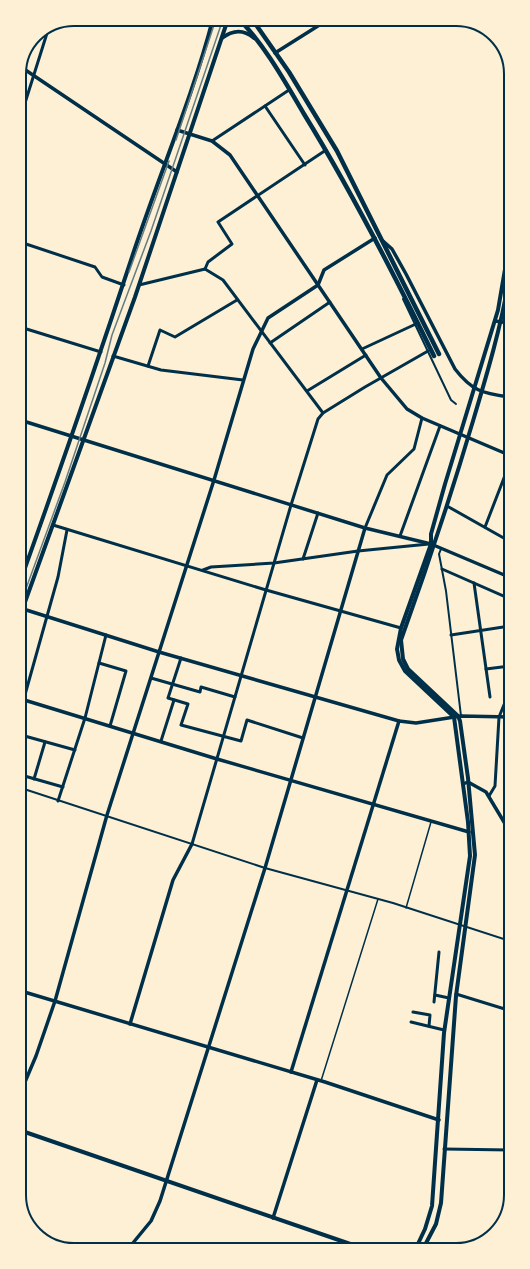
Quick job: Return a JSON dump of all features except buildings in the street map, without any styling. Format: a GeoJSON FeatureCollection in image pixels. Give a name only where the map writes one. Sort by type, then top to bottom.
{"type":"FeatureCollection","features":[{"type":"Feature","properties":{"kind":"main road"},"geometry":{"type":"LineString","coordinates":[[26,565],[177,130],[210,26]]}},
{"type":"Feature","properties":{"kind":"main road"},"geometry":{"type":"LineString","coordinates":[[26,597],[139,286],[226,26]]}},
{"type":"Feature","properties":{"kind":"main road"},"geometry":{"type":"LineString","coordinates":[[245,26],[258,41],[290,90],[326,150],[377,238],[377,243],[417,324],[436,355],[377,238],[337,152],[257,26]]}},
{"type":"Feature","properties":{"kind":"main road"},"geometry":{"type":"LineString","coordinates":[[222,38],[233,32],[241,31],[258,41]]}},
{"type":"Feature","properties":{"kind":"main road"},"geometry":{"type":"LineString","coordinates":[[426,1243],[436,1224],[441,1203],[456,994],[470,856],[469,832],[463,784],[458,716],[405,670],[399,660],[397,649],[400,628],[433,545],[431,534],[495,321],[504,273]]}},
{"type":"Feature","properties":{"kind":"main road"},"geometry":{"type":"LineString","coordinates":[[418,1243],[432,1206],[444,1030],[475,855],[468,782],[458,716],[408,669],[403,659],[401,640],[447,506],[468,439],[502,322],[504,310]]}},
{"type":"Feature","properties":{"kind":"main road"},"geometry":{"type":"LineString","coordinates":[[26,1132],[347,1243]]}},
{"type":"Feature","properties":{"kind":"street"},"geometry":{"type":"LineString","coordinates":[[275,53],[318,26]]}},
{"type":"Feature","properties":{"kind":"street"},"geometry":{"type":"LineString","coordinates":[[26,100],[47,35]]}},
{"type":"Feature","properties":{"kind":"street"},"geometry":{"type":"LineString","coordinates":[[26,70],[177,172]]}},
{"type":"Feature","properties":{"kind":"street"},"geometry":{"type":"LineString","coordinates":[[212,141],[290,90]]}},
{"type":"Feature","properties":{"kind":"street"},"geometry":{"type":"LineString","coordinates":[[265,106],[305,165]]}},
{"type":"Feature","properties":{"kind":"street"},"geometry":{"type":"LineString","coordinates":[[177,130],[212,141],[230,155],[381,378],[407,409],[422,418],[460,434],[468,439],[504,453]]}},
{"type":"Feature","properties":{"kind":"street"},"geometry":{"type":"LineString","coordinates":[[205,269],[208,262],[232,244],[218,222],[326,150]]}},
{"type":"Feature","properties":{"kind":"street"},"geometry":{"type":"LineString","coordinates":[[26,1080],[55,1002],[107,815],[214,480],[243,380],[253,349],[268,318],[318,285],[324,270],[377,238],[392,249],[455,369],[463,380],[481,393],[504,396]]}},
{"type":"Feature","properties":{"kind":"street"},"geometry":{"type":"LineString","coordinates":[[26,244],[95,267],[102,277],[124,285]]}},
{"type":"Feature","properties":{"kind":"street"},"geometry":{"type":"LineString","coordinates":[[139,286],[205,269],[223,280],[323,413]]}},
{"type":"Feature","properties":{"kind":"street"},"geometry":{"type":"LineString","coordinates":[[148,366],[160,330],[175,336],[237,300]]}},
{"type":"Feature","properties":{"kind":"street"},"geometry":{"type":"LineString","coordinates":[[270,343],[330,302]]}},
{"type":"Feature","properties":{"kind":"street"},"geometry":{"type":"LineString","coordinates":[[495,321],[502,322]]}},
{"type":"Feature","properties":{"kind":"street"},"geometry":{"type":"LineString","coordinates":[[362,349],[417,324],[451,400],[456,404]]}},
{"type":"Feature","properties":{"kind":"street"},"geometry":{"type":"LineString","coordinates":[[26,329],[101,352]]}},
{"type":"Feature","properties":{"kind":"street"},"geometry":{"type":"LineString","coordinates":[[130,1024],[173,880],[192,844],[291,505],[318,419],[323,413],[428,351]]}},
{"type":"Feature","properties":{"kind":"street"},"geometry":{"type":"LineString","coordinates":[[307,392],[366,355]]}},
{"type":"Feature","properties":{"kind":"street"},"geometry":{"type":"LineString","coordinates":[[113,356],[161,370],[243,380]]}},
{"type":"Feature","properties":{"kind":"street"},"geometry":{"type":"LineString","coordinates":[[134,1243],[151,1221],[160,1201],[264,868],[365,528],[387,476],[414,449],[422,418]]}},
{"type":"Feature","properties":{"kind":"street"},"geometry":{"type":"LineString","coordinates":[[26,422],[365,528],[433,545],[504,574]]}},
{"type":"Feature","properties":{"kind":"street"},"geometry":{"type":"LineString","coordinates":[[400,536],[440,426]]}},
{"type":"Feature","properties":{"kind":"street"},"geometry":{"type":"LineString","coordinates":[[485,527],[504,479]]}},
{"type":"Feature","properties":{"kind":"street"},"geometry":{"type":"LineString","coordinates":[[447,506],[504,538]]}},
{"type":"Feature","properties":{"kind":"street"},"geometry":{"type":"LineString","coordinates":[[304,559],[318,513]]}},
{"type":"Feature","properties":{"kind":"street"},"geometry":{"type":"LineString","coordinates":[[53,525],[266,590],[400,628]]}},
{"type":"Feature","properties":{"kind":"street"},"geometry":{"type":"LineString","coordinates":[[26,685],[58,577],[67,530]]}},
{"type":"Feature","properties":{"kind":"street"},"geometry":{"type":"LineString","coordinates":[[202,570],[211,567],[274,563],[358,551],[433,545]]}},
{"type":"Feature","properties":{"kind":"street"},"geometry":{"type":"LineString","coordinates":[[442,548],[439,554],[442,569],[458,716]]}},
{"type":"Feature","properties":{"kind":"street"},"geometry":{"type":"LineString","coordinates":[[442,569],[504,597]]}},
{"type":"Feature","properties":{"kind":"street"},"geometry":{"type":"LineString","coordinates":[[474,583],[490,697]]}},
{"type":"Feature","properties":{"kind":"street"},"geometry":{"type":"LineString","coordinates":[[26,609],[159,652],[399,721],[416,723],[458,716],[504,717]]}},
{"type":"Feature","properties":{"kind":"street"},"geometry":{"type":"LineString","coordinates":[[451,635],[504,628]]}},
{"type":"Feature","properties":{"kind":"street"},"geometry":{"type":"LineString","coordinates":[[58,800],[85,718],[106,635]]}},
{"type":"Feature","properties":{"kind":"street"},"geometry":{"type":"LineString","coordinates":[[180,658],[168,698],[188,704],[181,725],[241,741],[247,720],[303,738]]}},
{"type":"Feature","properties":{"kind":"street"},"geometry":{"type":"LineString","coordinates":[[99,663],[126,671],[110,726]]}},
{"type":"Feature","properties":{"kind":"street"},"geometry":{"type":"LineString","coordinates":[[486,669],[504,667]]}},
{"type":"Feature","properties":{"kind":"street"},"geometry":{"type":"LineString","coordinates":[[151,678],[200,692],[201,687],[235,697]]}},
{"type":"Feature","properties":{"kind":"street"},"geometry":{"type":"LineString","coordinates":[[26,700],[290,781],[469,832]]}},
{"type":"Feature","properties":{"kind":"street"},"geometry":{"type":"LineString","coordinates":[[161,742],[174,700]]}},
{"type":"Feature","properties":{"kind":"street"},"geometry":{"type":"LineString","coordinates":[[489,796],[495,786],[499,717],[504,705]]}},
{"type":"Feature","properties":{"kind":"street"},"geometry":{"type":"LineString","coordinates":[[291,1072],[348,891],[399,721]]}},
{"type":"Feature","properties":{"kind":"street"},"geometry":{"type":"LineString","coordinates":[[26,736],[75,750]]}},
{"type":"Feature","properties":{"kind":"street"},"geometry":{"type":"LineString","coordinates":[[34,779],[45,742]]}},
{"type":"Feature","properties":{"kind":"street"},"geometry":{"type":"LineString","coordinates":[[26,777],[63,787]]}},
{"type":"Feature","properties":{"kind":"street"},"geometry":{"type":"LineString","coordinates":[[463,784],[468,782],[486,792],[504,822]]}},
{"type":"Feature","properties":{"kind":"street"},"geometry":{"type":"LineString","coordinates":[[26,790],[107,815],[264,868],[378,899],[504,939]]}},
{"type":"Feature","properties":{"kind":"street"},"geometry":{"type":"LineString","coordinates":[[434,1002],[439,952]]}},
{"type":"Feature","properties":{"kind":"street"},"geometry":{"type":"LineString","coordinates":[[26,993],[319,1080],[439,1120]]}},
{"type":"Feature","properties":{"kind":"street"},"geometry":{"type":"LineString","coordinates":[[456,994],[504,1009]]}},
{"type":"Feature","properties":{"kind":"street"},"geometry":{"type":"LineString","coordinates":[[435,995],[449,998]]}},
{"type":"Feature","properties":{"kind":"street"},"geometry":{"type":"LineString","coordinates":[[413,1012],[430,1015],[429,1026]]}},
{"type":"Feature","properties":{"kind":"street"},"geometry":{"type":"LineString","coordinates":[[411,1022],[444,1030]]}},
{"type":"Feature","properties":{"kind":"street"},"geometry":{"type":"LineString","coordinates":[[272,1218],[319,1080]]}},
{"type":"Feature","properties":{"kind":"street"},"geometry":{"type":"LineString","coordinates":[[444,1149],[504,1150]]}},
{"type":"Feature","properties":{"kind":"lane"},"geometry":{"type":"LineString","coordinates":[[406,908],[431,822]]}},
{"type":"Feature","properties":{"kind":"lane"},"geometry":{"type":"LineString","coordinates":[[319,1080],[378,899]]}},
{"type":"Feature","properties":{"kind":"railway"},"geometry":{"type":"LineString","coordinates":[[176,140],[214,26]]}},
{"type":"Feature","properties":{"kind":"railway"},"geometry":{"type":"LineString","coordinates":[[26,589],[65,482],[105,363],[112,335],[151,231],[221,26]]}},
{"type":"Feature","properties":{"kind":"railway"},"geometry":{"type":"LineString","coordinates":[[129,272],[169,161]]}}]}
